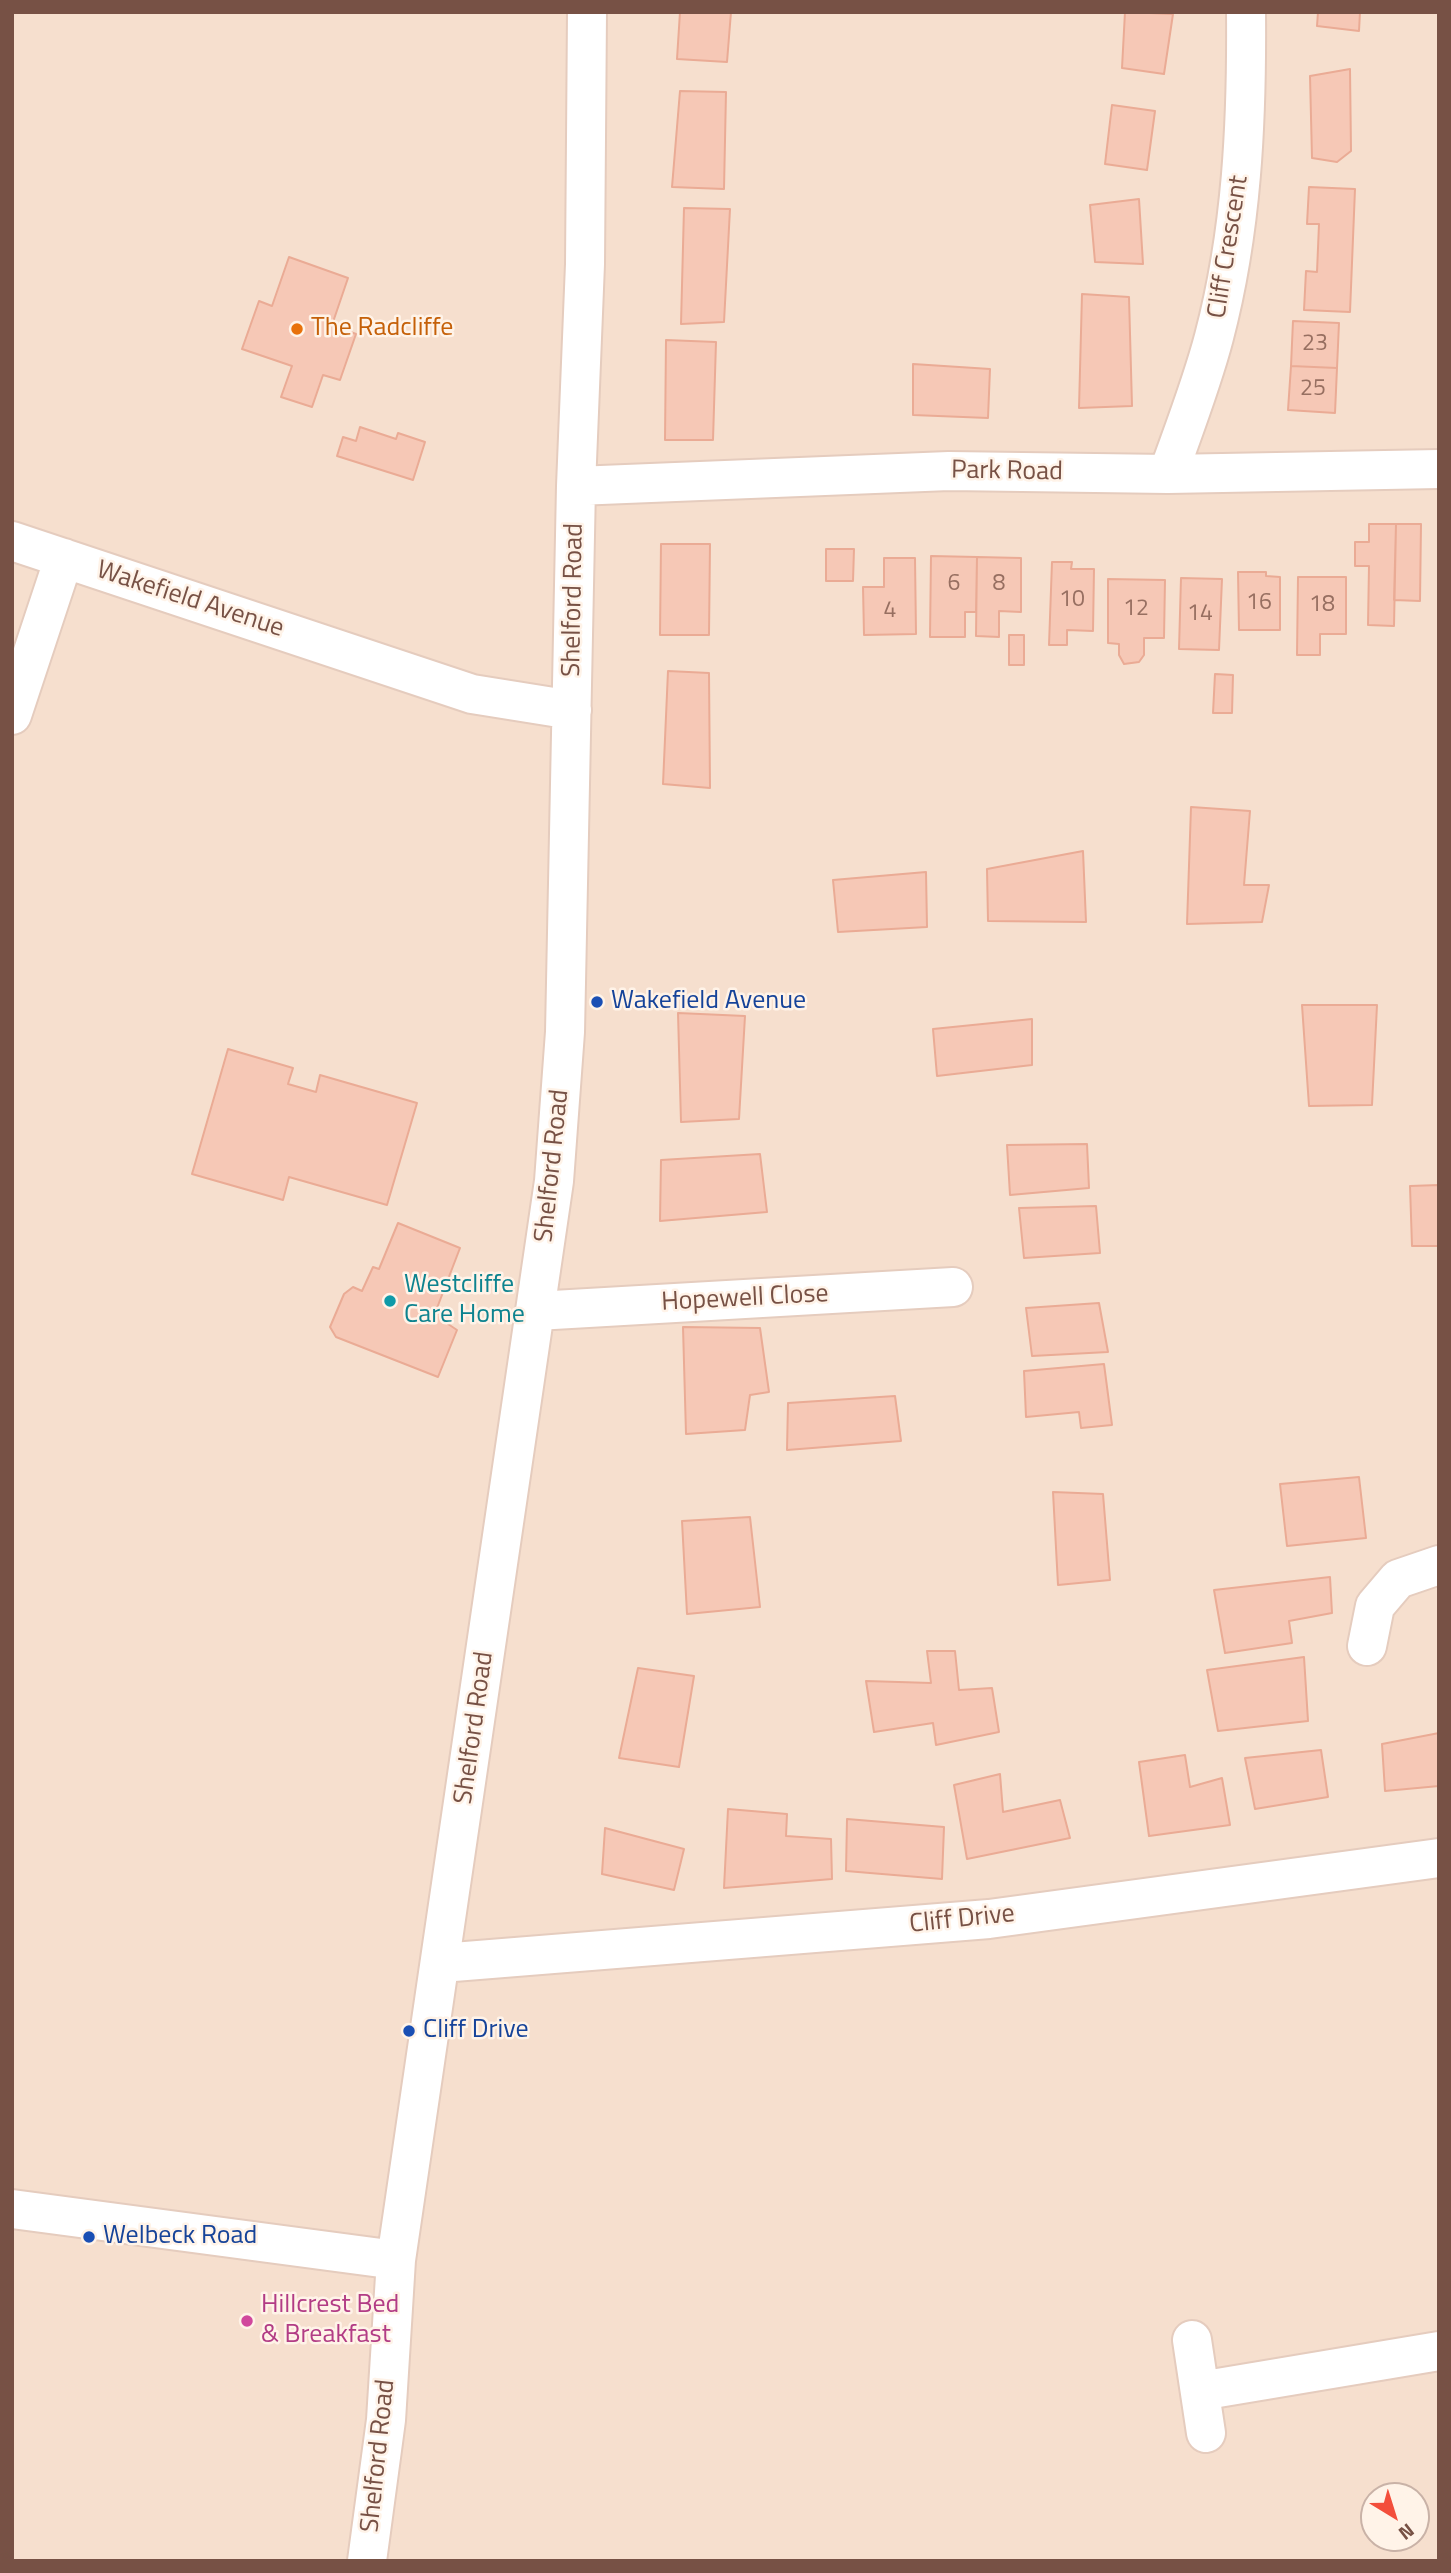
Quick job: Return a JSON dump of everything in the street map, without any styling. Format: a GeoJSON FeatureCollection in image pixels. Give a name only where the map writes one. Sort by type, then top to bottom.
{"type":"FeatureCollection","features":[{"type":"Feature","properties":{"kind":"street","name":"Shelford Road"},"geometry":{"type":"LineString","coordinates":[[367,2561],[386,2420],[396,2260],[554,1181],[565,1032],[576,485],[585,264],[587,12]]}},
{"type":"Feature","properties":{"kind":"street","name":"Cliff Crescent"},"geometry":{"type":"LineString","coordinates":[[1168,474],[1214,337],[1232,247],[1247,116],[1246,12]]}},
{"type":"Feature","properties":{"kind":"street","name":"Park Road"},"geometry":{"type":"LineString","coordinates":[[576,485],[949,471],[1168,474],[1439,470]]}},
{"type":"Feature","properties":{"kind":"street","name":"Wakefield Avenue"},"geometry":{"type":"LineString","coordinates":[[12,541],[472,694],[572,710]]}},
{"type":"Feature","properties":{"kind":"street"},"geometry":{"type":"LineString","coordinates":[[12,715],[64,558]]}},
{"type":"Feature","properties":{"kind":"street","name":"Hopewell Close"},"geometry":{"type":"LineString","coordinates":[[536,1311],[953,1287]]}},
{"type":"Feature","properties":{"kind":"street"},"geometry":{"type":"LineString","coordinates":[[1367,1646],[1375,1606],[1398,1579],[1439,1565]]}},
{"type":"Feature","properties":{"kind":"street","name":"Cliff Drive"},"geometry":{"type":"LineString","coordinates":[[441,1963],[989,1919],[1439,1858]]}},
{"type":"Feature","properties":{"kind":"street"},"geometry":{"type":"LineString","coordinates":[[12,2209],[396,2260]]}},
{"type":"Feature","properties":{"kind":"street"},"geometry":{"type":"LineString","coordinates":[[1192,2340],[1206,2433]]}},
{"type":"Feature","properties":{"kind":"street"},"geometry":{"type":"LineString","coordinates":[[1200,2391],[1439,2351]]}},
{"type":"Feature","properties":{"kind":"shaded area"},"geometry":{"type":"Polygon","coordinates":[[[12,12],[1439,12],[1439,2561],[12,2561],[12,12]]]}},
{"type":"Feature","properties":{"kind":"building"},"geometry":{"type":"Polygon","coordinates":[[[680,12],[731,12],[727,62],[677,59],[680,12]]]}},
{"type":"Feature","properties":{"kind":"building"},"geometry":{"type":"Polygon","coordinates":[[[1125,12],[1173,14],[1164,74],[1122,68],[1125,12]]]}},
{"type":"Feature","properties":{"kind":"building"},"geometry":{"type":"Polygon","coordinates":[[[1318,12],[1360,12],[1359,31],[1317,26],[1318,12]]]}},
{"type":"Feature","properties":{"kind":"building"},"geometry":{"type":"Polygon","coordinates":[[[1350,69],[1351,151],[1337,162],[1312,158],[1310,76],[1350,69]]]}},
{"type":"Feature","properties":{"kind":"building"},"geometry":{"type":"Polygon","coordinates":[[[680,91],[726,92],[724,189],[672,187],[680,91]]]}},
{"type":"Feature","properties":{"kind":"building"},"geometry":{"type":"Polygon","coordinates":[[[1112,105],[1155,111],[1147,170],[1105,164],[1112,105]]]}},
{"type":"Feature","properties":{"kind":"building"},"geometry":{"type":"Polygon","coordinates":[[[1309,187],[1355,189],[1350,312],[1304,310],[1306,271],[1317,272],[1319,224],[1307,224],[1309,187]]]}},
{"type":"Feature","properties":{"kind":"building"},"geometry":{"type":"Polygon","coordinates":[[[1139,199],[1143,264],[1095,262],[1090,205],[1139,199]]]}},
{"type":"Feature","properties":{"kind":"building"},"geometry":{"type":"Polygon","coordinates":[[[684,208],[730,209],[724,322],[681,324],[684,208]]]}},
{"type":"Feature","properties":{"kind":"building","name":"The Radcliffe"},"geometry":{"type":"Polygon","coordinates":[[[289,257],[348,278],[332,325],[356,334],[340,380],[323,375],[312,407],[281,397],[292,366],[242,349],[259,301],[272,306],[289,257]]]}},
{"type":"Feature","properties":{"kind":"building"},"geometry":{"type":"Polygon","coordinates":[[[1082,294],[1129,297],[1132,406],[1079,408],[1082,294]]]}},
{"type":"Feature","properties":{"kind":"building"},"geometry":{"type":"Polygon","coordinates":[[[1293,321],[1339,323],[1337,368],[1291,366],[1293,321]]]}},
{"type":"Feature","properties":{"kind":"building"},"geometry":{"type":"Polygon","coordinates":[[[666,340],[716,342],[713,440],[665,440],[666,340]]]}},
{"type":"Feature","properties":{"kind":"building"},"geometry":{"type":"Polygon","coordinates":[[[913,364],[990,369],[988,418],[913,415],[913,364]]]}},
{"type":"Feature","properties":{"kind":"building"},"geometry":{"type":"Polygon","coordinates":[[[1291,366],[1337,368],[1335,413],[1288,410],[1291,366]]]}},
{"type":"Feature","properties":{"kind":"building"},"geometry":{"type":"Polygon","coordinates":[[[360,427],[396,439],[398,433],[425,442],[413,480],[337,456],[343,437],[356,441],[360,427]]]}},
{"type":"Feature","properties":{"kind":"building"},"geometry":{"type":"Polygon","coordinates":[[[1369,524],[1396,524],[1394,626],[1368,625],[1369,566],[1355,566],[1355,542],[1369,542],[1369,524]]]}},
{"type":"Feature","properties":{"kind":"building"},"geometry":{"type":"Polygon","coordinates":[[[1396,524],[1421,524],[1420,601],[1394,600],[1396,524]]]}},
{"type":"Feature","properties":{"kind":"building"},"geometry":{"type":"Polygon","coordinates":[[[661,544],[710,544],[709,635],[660,635],[661,544]]]}},
{"type":"Feature","properties":{"kind":"building"},"geometry":{"type":"Polygon","coordinates":[[[826,549],[854,549],[853,581],[826,581],[826,549]]]}},
{"type":"Feature","properties":{"kind":"building"},"geometry":{"type":"Polygon","coordinates":[[[931,556],[977,557],[976,612],[965,612],[965,637],[930,637],[931,556]]]}},
{"type":"Feature","properties":{"kind":"building"},"geometry":{"type":"Polygon","coordinates":[[[977,557],[1021,558],[1021,612],[999,611],[999,637],[976,636],[977,557]]]}},
{"type":"Feature","properties":{"kind":"building"},"geometry":{"type":"Polygon","coordinates":[[[884,558],[915,558],[916,634],[864,635],[863,587],[884,587],[884,558]]]}},
{"type":"Feature","properties":{"kind":"building"},"geometry":{"type":"Polygon","coordinates":[[[1052,562],[1072,562],[1071,569],[1094,569],[1093,631],[1067,630],[1067,645],[1049,645],[1052,562]]]}},
{"type":"Feature","properties":{"kind":"building"},"geometry":{"type":"Polygon","coordinates":[[[1238,572],[1266,572],[1266,576],[1280,577],[1280,630],[1239,630],[1238,572]]]}},
{"type":"Feature","properties":{"kind":"building"},"geometry":{"type":"Polygon","coordinates":[[[1298,577],[1346,577],[1346,634],[1320,634],[1320,655],[1297,655],[1298,577]]]}},
{"type":"Feature","properties":{"kind":"building"},"geometry":{"type":"Polygon","coordinates":[[[1181,578],[1222,579],[1219,650],[1179,649],[1181,578]]]}},
{"type":"Feature","properties":{"kind":"building"},"geometry":{"type":"Polygon","coordinates":[[[1108,579],[1165,580],[1164,638],[1144,638],[1144,655],[1139,662],[1124,664],[1119,655],[1119,644],[1108,643],[1108,579]]]}},
{"type":"Feature","properties":{"kind":"building"},"geometry":{"type":"Polygon","coordinates":[[[1009,635],[1024,635],[1024,665],[1009,665],[1009,635]]]}},
{"type":"Feature","properties":{"kind":"building"},"geometry":{"type":"Polygon","coordinates":[[[668,671],[709,673],[710,788],[663,784],[668,671]]]}},
{"type":"Feature","properties":{"kind":"building"},"geometry":{"type":"Polygon","coordinates":[[[1215,674],[1233,675],[1232,713],[1213,713],[1215,674]]]}},
{"type":"Feature","properties":{"kind":"building"},"geometry":{"type":"Polygon","coordinates":[[[1191,807],[1250,811],[1244,885],[1269,885],[1262,922],[1187,924],[1191,807]]]}},
{"type":"Feature","properties":{"kind":"building"},"geometry":{"type":"Polygon","coordinates":[[[1083,851],[1086,922],[988,921],[987,869],[1083,851]]]}},
{"type":"Feature","properties":{"kind":"building"},"geometry":{"type":"Polygon","coordinates":[[[926,872],[927,927],[838,932],[833,880],[926,872]]]}},
{"type":"Feature","properties":{"kind":"building"},"geometry":{"type":"Polygon","coordinates":[[[1302,1005],[1377,1005],[1372,1105],[1309,1106],[1302,1005]]]}},
{"type":"Feature","properties":{"kind":"building"},"geometry":{"type":"Polygon","coordinates":[[[678,1013],[745,1016],[739,1119],[681,1122],[678,1013]]]}},
{"type":"Feature","properties":{"kind":"building"},"geometry":{"type":"Polygon","coordinates":[[[1032,1019],[1032,1065],[937,1076],[933,1029],[1032,1019]]]}},
{"type":"Feature","properties":{"kind":"building"},"geometry":{"type":"Polygon","coordinates":[[[228,1049],[293,1068],[288,1084],[316,1092],[320,1075],[417,1103],[387,1205],[289,1177],[283,1200],[192,1174],[228,1049]]]}},
{"type":"Feature","properties":{"kind":"building"},"geometry":{"type":"Polygon","coordinates":[[[1087,1144],[1089,1188],[1010,1195],[1007,1145],[1087,1144]]]}},
{"type":"Feature","properties":{"kind":"building"},"geometry":{"type":"Polygon","coordinates":[[[760,1154],[767,1212],[660,1221],[661,1160],[760,1154]]]}},
{"type":"Feature","properties":{"kind":"building"},"geometry":{"type":"Polygon","coordinates":[[[1439,1185],[1439,1246],[1412,1246],[1410,1186],[1439,1185]]]}},
{"type":"Feature","properties":{"kind":"building"},"geometry":{"type":"Polygon","coordinates":[[[1096,1206],[1100,1253],[1024,1258],[1019,1208],[1096,1206]]]}},
{"type":"Feature","properties":{"kind":"building","name":"Westcliffe Care Home"},"geometry":{"type":"Polygon","coordinates":[[[398,1223],[460,1248],[437,1308],[445,1311],[448,1324],[457,1330],[438,1377],[336,1337],[330,1327],[344,1294],[353,1287],[362,1291],[373,1267],[379,1269],[398,1223]]]}},
{"type":"Feature","properties":{"kind":"building"},"geometry":{"type":"Polygon","coordinates":[[[1099,1303],[1108,1352],[1032,1356],[1026,1308],[1099,1303]]]}},
{"type":"Feature","properties":{"kind":"building"},"geometry":{"type":"Polygon","coordinates":[[[683,1327],[760,1328],[769,1392],[750,1395],[745,1430],[686,1434],[683,1327]]]}},
{"type":"Feature","properties":{"kind":"building"},"geometry":{"type":"Polygon","coordinates":[[[1104,1364],[1112,1425],[1081,1428],[1079,1412],[1026,1417],[1024,1371],[1104,1364]]]}},
{"type":"Feature","properties":{"kind":"building"},"geometry":{"type":"Polygon","coordinates":[[[895,1396],[901,1441],[787,1450],[788,1403],[895,1396]]]}},
{"type":"Feature","properties":{"kind":"building"},"geometry":{"type":"Polygon","coordinates":[[[1359,1477],[1366,1538],[1287,1546],[1280,1484],[1359,1477]]]}},
{"type":"Feature","properties":{"kind":"building"},"geometry":{"type":"Polygon","coordinates":[[[1053,1492],[1103,1494],[1110,1580],[1058,1585],[1053,1492]]]}},
{"type":"Feature","properties":{"kind":"building"},"geometry":{"type":"Polygon","coordinates":[[[750,1517],[760,1607],[687,1614],[682,1521],[750,1517]]]}},
{"type":"Feature","properties":{"kind":"building"},"geometry":{"type":"Polygon","coordinates":[[[1330,1577],[1332,1613],[1289,1621],[1292,1643],[1225,1653],[1214,1590],[1330,1577]]]}},
{"type":"Feature","properties":{"kind":"building"},"geometry":{"type":"Polygon","coordinates":[[[927,1651],[955,1651],[959,1690],[992,1688],[999,1732],[936,1745],[933,1723],[874,1732],[866,1681],[931,1683],[927,1651]]]}},
{"type":"Feature","properties":{"kind":"building"},"geometry":{"type":"Polygon","coordinates":[[[1304,1657],[1308,1721],[1218,1731],[1207,1670],[1304,1657]]]}},
{"type":"Feature","properties":{"kind":"building"},"geometry":{"type":"Polygon","coordinates":[[[638,1668],[694,1676],[679,1767],[619,1758],[638,1668]]]}},
{"type":"Feature","properties":{"kind":"building"},"geometry":{"type":"Polygon","coordinates":[[[1439,1733],[1439,1786],[1385,1791],[1382,1744],[1439,1733]]]}},
{"type":"Feature","properties":{"kind":"building"},"geometry":{"type":"Polygon","coordinates":[[[1321,1750],[1328,1797],[1255,1809],[1245,1758],[1321,1750]]]}},
{"type":"Feature","properties":{"kind":"building"},"geometry":{"type":"Polygon","coordinates":[[[1185,1755],[1190,1787],[1222,1778],[1230,1825],[1149,1836],[1139,1762],[1185,1755]]]}},
{"type":"Feature","properties":{"kind":"building"},"geometry":{"type":"Polygon","coordinates":[[[1000,1774],[1003,1812],[1060,1800],[1070,1838],[967,1859],[954,1785],[1000,1774]]]}},
{"type":"Feature","properties":{"kind":"building"},"geometry":{"type":"Polygon","coordinates":[[[728,1809],[787,1814],[786,1836],[831,1839],[832,1879],[724,1888],[728,1809]]]}},
{"type":"Feature","properties":{"kind":"building"},"geometry":{"type":"Polygon","coordinates":[[[847,1819],[944,1827],[942,1879],[846,1871],[847,1819]]]}},
{"type":"Feature","properties":{"kind":"building"},"geometry":{"type":"Polygon","coordinates":[[[605,1828],[684,1849],[674,1890],[602,1874],[605,1828]]]}},
{"type":"Feature","properties":{"kind":"place","name":"The Radcliffe"},"geometry":{"type":"Point","coordinates":[297,329]}},
{"type":"Feature","properties":{"kind":"place","name":"Wakefield Avenue"},"geometry":{"type":"Point","coordinates":[597,1002]}},
{"type":"Feature","properties":{"kind":"place","name":"Westcliffe Care Home"},"geometry":{"type":"Point","coordinates":[390,1301]}},
{"type":"Feature","properties":{"kind":"place","name":"Cliff Drive"},"geometry":{"type":"Point","coordinates":[409,2031]}},
{"type":"Feature","properties":{"kind":"place","name":"Welbeck Road"},"geometry":{"type":"Point","coordinates":[89,2237]}},
{"type":"Feature","properties":{"kind":"place","name":"Hillcrest Bed & Breakfast"},"geometry":{"type":"Point","coordinates":[247,2321]}}]}
